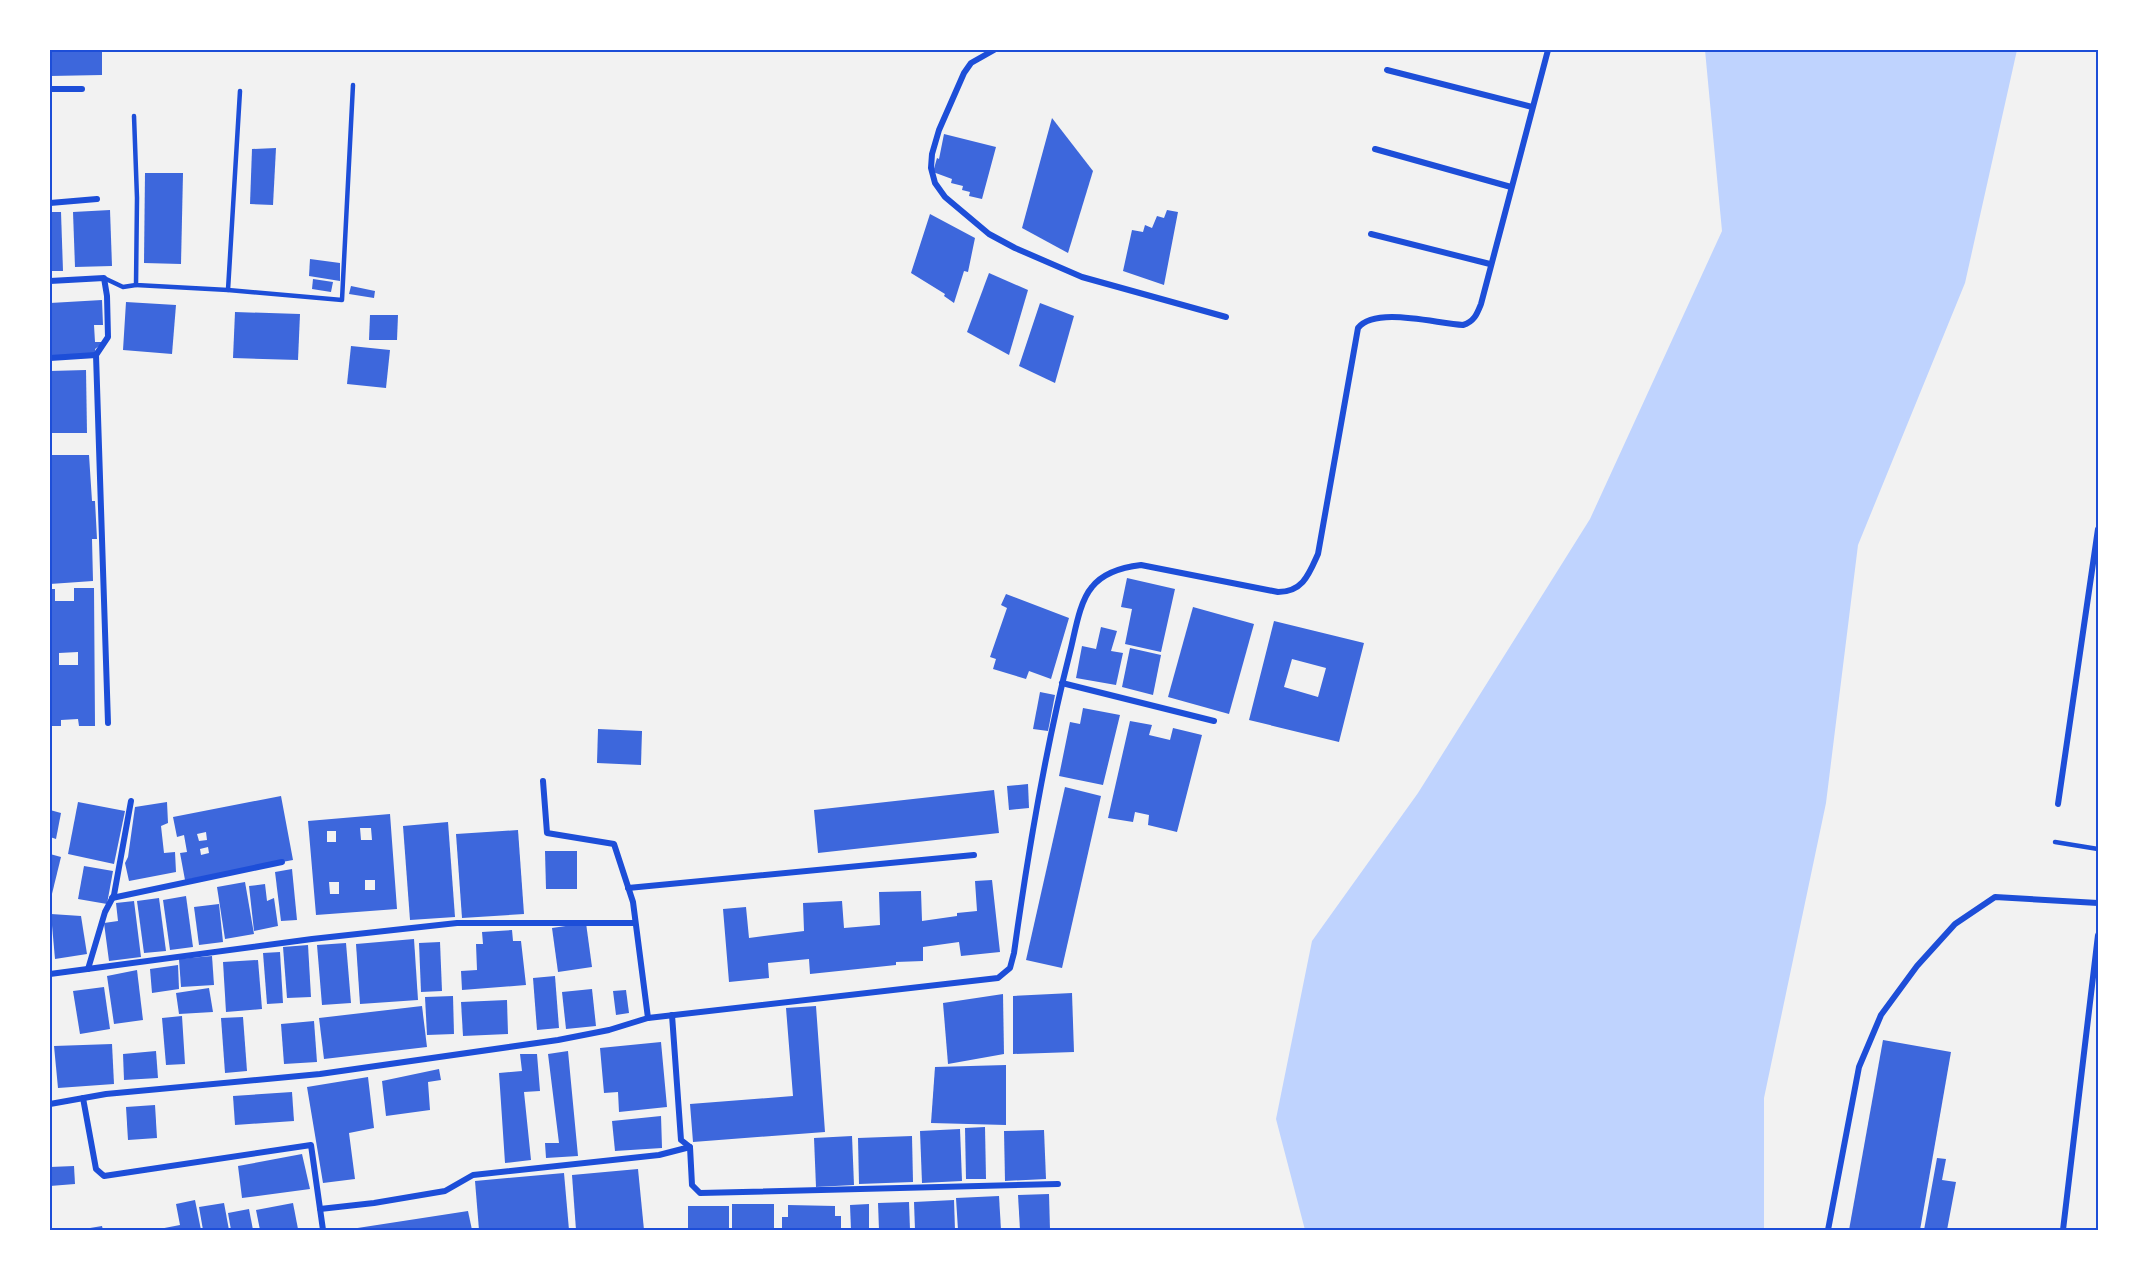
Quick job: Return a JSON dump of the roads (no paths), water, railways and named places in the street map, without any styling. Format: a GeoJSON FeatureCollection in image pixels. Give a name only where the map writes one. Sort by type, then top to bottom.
{"type":"FeatureCollection","features":[{"type":"Feature","properties":{"kind":"street"},"geometry":{"type":"LineString","coordinates":[[994,50],[971,63],[939,130],[932,154],[931,168],[935,183],[945,197],[989,234],[1082,277],[1226,317]]}},
{"type":"Feature","properties":{"kind":"street"},"geometry":{"type":"LineString","coordinates":[[50,1104],[106,1094],[354,1069],[558,1040],[648,1018],[998,978],[1010,968],[1014,953],[1027,859],[1062,683],[1081,608],[1092,587],[1125,567],[1141,565],[1278,592],[1294,589],[1304,583],[1318,554],[1358,328],[1379,317],[1453,324],[1469,323],[1476,317],[1548,50]]}},
{"type":"Feature","properties":{"kind":"street"},"geometry":{"type":"LineString","coordinates":[[1387,70],[1532,107]]}},
{"type":"Feature","properties":{"kind":"street"},"geometry":{"type":"LineString","coordinates":[[50,89],[82,89]]}},
{"type":"Feature","properties":{"kind":"street"},"geometry":{"type":"LineString","coordinates":[[1375,149],[1511,188]]}},
{"type":"Feature","properties":{"kind":"street"},"geometry":{"type":"LineString","coordinates":[[50,203],[97,199]]}},
{"type":"Feature","properties":{"kind":"street"},"geometry":{"type":"LineString","coordinates":[[1371,234],[1491,264]]}},
{"type":"Feature","properties":{"kind":"street"},"geometry":{"type":"LineString","coordinates":[[50,281],[104,278],[107,296],[108,337],[96,356],[108,723]]}},
{"type":"Feature","properties":{"kind":"street"},"geometry":{"type":"LineString","coordinates":[[50,358],[96,356]]}},
{"type":"Feature","properties":{"kind":"street"},"geometry":{"type":"LineString","coordinates":[[2058,804],[2098,529]]}},
{"type":"Feature","properties":{"kind":"street"},"geometry":{"type":"LineString","coordinates":[[1062,683],[1214,721]]}},
{"type":"Feature","properties":{"kind":"street"},"geometry":{"type":"LineString","coordinates":[[543,781],[547,833],[614,844],[633,902],[648,1018]]}},
{"type":"Feature","properties":{"kind":"street"},"geometry":{"type":"LineString","coordinates":[[88,969],[105,912],[112,898],[131,801]]}},
{"type":"Feature","properties":{"kind":"street"},"geometry":{"type":"LineString","coordinates":[[628,888],[974,855]]}},
{"type":"Feature","properties":{"kind":"street"},"geometry":{"type":"LineString","coordinates":[[112,898],[282,862]]}},
{"type":"Feature","properties":{"kind":"street"},"geometry":{"type":"LineString","coordinates":[[1828,1230],[1859,1067],[1881,1015],[1917,966],[1955,924],[1995,897],[2098,903]]}},
{"type":"Feature","properties":{"kind":"street"},"geometry":{"type":"LineString","coordinates":[[50,974],[312,939],[457,923],[635,923]]}},
{"type":"Feature","properties":{"kind":"street"},"geometry":{"type":"LineString","coordinates":[[2063,1230],[2098,935]]}},
{"type":"Feature","properties":{"kind":"street"},"geometry":{"type":"LineString","coordinates":[[672,1016],[681,1140],[690,1147],[692,1185],[700,1193],[1058,1184]]}},
{"type":"Feature","properties":{"kind":"street"},"geometry":{"type":"LineString","coordinates":[[83,1098],[96,1169],[104,1176],[310,1144],[323,1230]]}},
{"type":"Feature","properties":{"kind":"street"},"geometry":{"type":"LineString","coordinates":[[320,1209],[445,1191],[473,1175],[659,1155],[690,1147]]}},
{"type":"Feature","properties":{"kind":"lane"},"geometry":{"type":"LineString","coordinates":[[104,278],[123,287],[136,285],[228,290],[342,300],[353,85]]}},
{"type":"Feature","properties":{"kind":"lane"},"geometry":{"type":"LineString","coordinates":[[228,290],[240,92]]}},
{"type":"Feature","properties":{"kind":"lane"},"geometry":{"type":"LineString","coordinates":[[134,116],[137,198],[136,285]]}},
{"type":"Feature","properties":{"kind":"lane"},"geometry":{"type":"LineString","coordinates":[[2055,842],[2098,849]]}},
{"type":"Feature","properties":{"kind":"water"},"geometry":{"type":"Polygon","coordinates":[[[1705,50],[2017,50],[1965,283],[1858,545],[1826,803],[1764,1098],[1764,1230],[1305,1230],[1276,1119],[1312,941],[1418,793],[1590,519],[1722,231],[1705,50]]]}}]}
